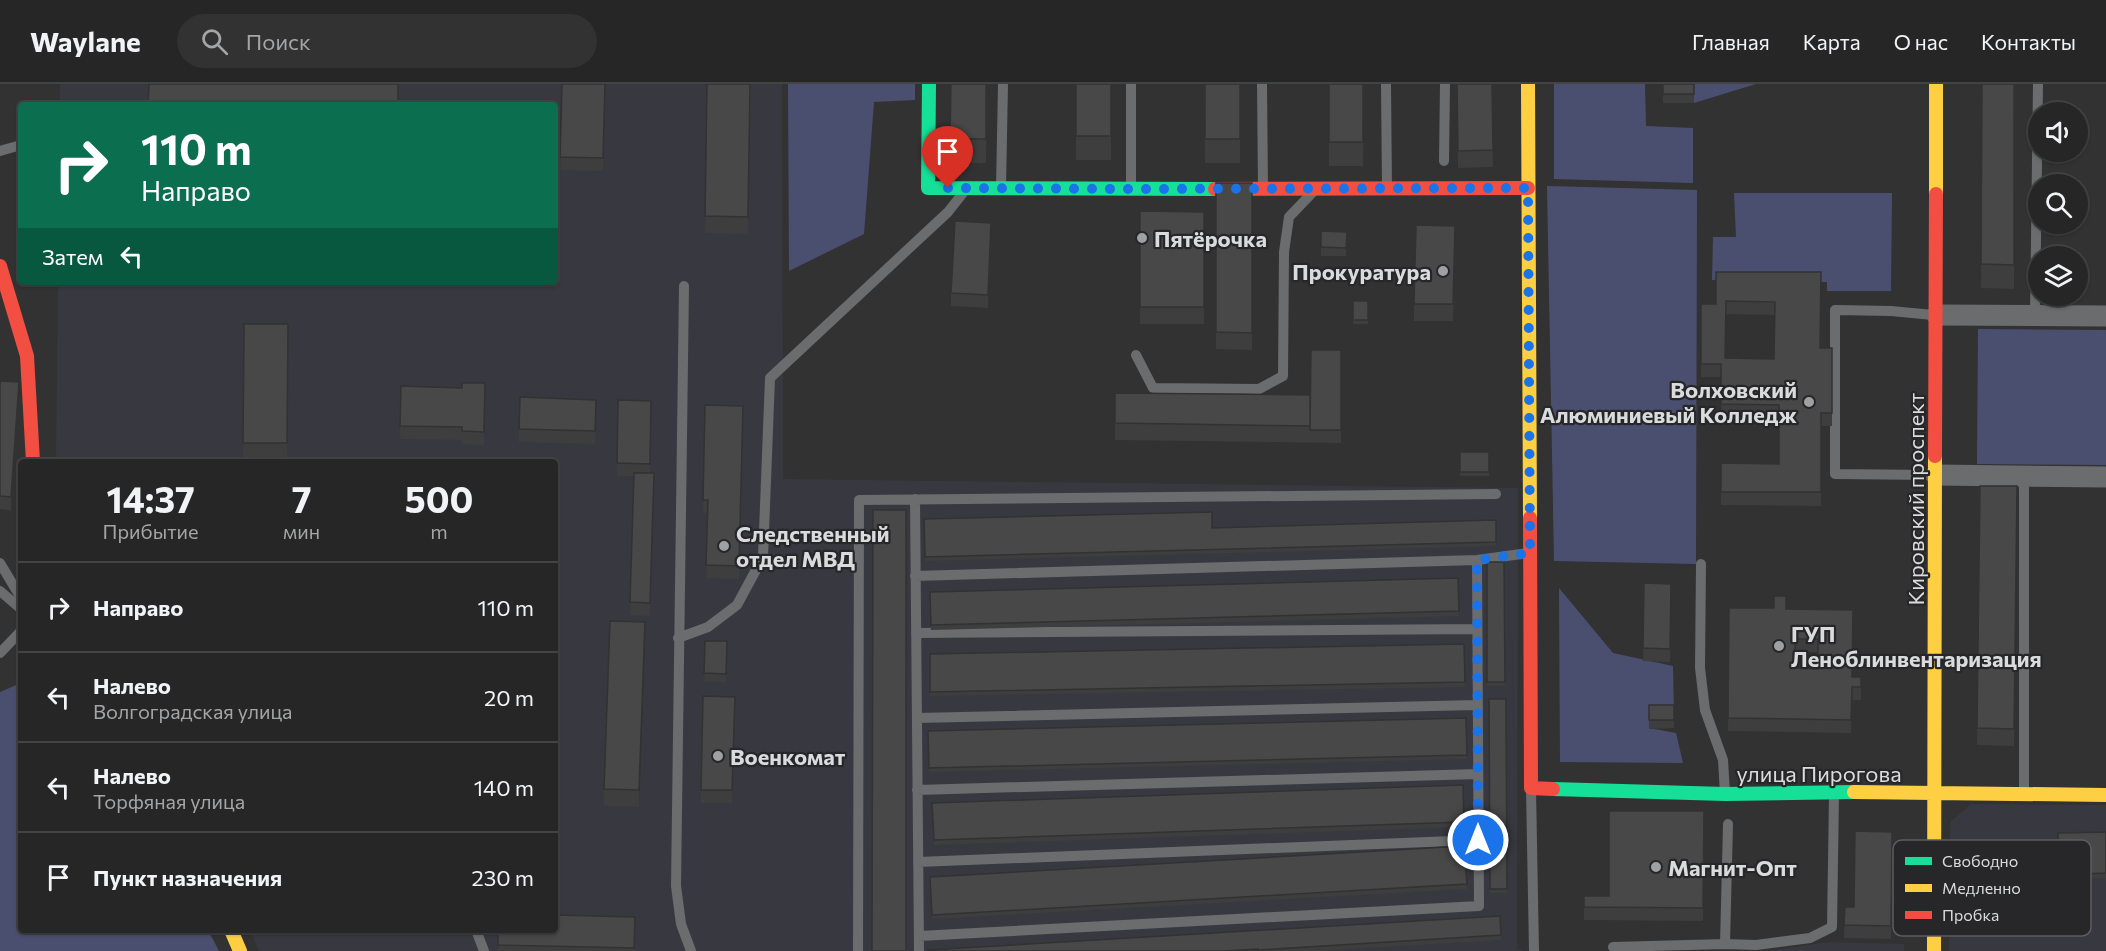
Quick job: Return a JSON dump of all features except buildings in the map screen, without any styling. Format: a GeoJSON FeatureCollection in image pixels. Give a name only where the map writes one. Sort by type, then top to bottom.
{"type":"FeatureCollection","features":[{"type":"Feature","properties":{"kind":"street"},"geometry":{"type":"LineString","coordinates":[[929,84],[928,188],[1528,188]]}},
{"type":"Feature","properties":{"kind":"street"},"geometry":{"type":"LineString","coordinates":[[1528,84],[1531,788]]}},
{"type":"Feature","properties":{"kind":"street","name":"Кировский проспект"},"geometry":{"type":"LineString","coordinates":[[1935,840],[1936,84]]}},
{"type":"Feature","properties":{"kind":"street"},"geometry":{"type":"LineString","coordinates":[[0,266],[27,356],[33,459]]}},
{"type":"Feature","properties":{"kind":"street"},"geometry":{"type":"LineString","coordinates":[[1936,315],[2106,316]]}},
{"type":"Feature","properties":{"kind":"street"},"geometry":{"type":"LineString","coordinates":[[1936,475],[2106,477]]}},
{"type":"Feature","properties":{"kind":"street","name":"улица Пирогова"},"geometry":{"type":"LineString","coordinates":[[1531,788],[1725,794],[1834,792],[2106,795]]}},
{"type":"Feature","properties":{"kind":"street"},"geometry":{"type":"LineString","coordinates":[[232,933],[240,951]]}},
{"type":"Feature","properties":{"kind":"street","name":"Кировский проспект"},"geometry":{"type":"LineString","coordinates":[[1934,936],[1934,951]]}},
{"type":"Feature","properties":{"kind":"lane"},"geometry":{"type":"LineString","coordinates":[[1001,188],[1003,84]]}},
{"type":"Feature","properties":{"kind":"lane"},"geometry":{"type":"LineString","coordinates":[[1131,84],[1131,189]]}},
{"type":"Feature","properties":{"kind":"lane"},"geometry":{"type":"LineString","coordinates":[[1262,84],[1263,189]]}},
{"type":"Feature","properties":{"kind":"lane"},"geometry":{"type":"LineString","coordinates":[[1386,84],[1387,188]]}},
{"type":"Feature","properties":{"kind":"lane"},"geometry":{"type":"LineString","coordinates":[[1444,161],[1445,84]]}},
{"type":"Feature","properties":{"kind":"lane"},"geometry":{"type":"LineString","coordinates":[[2035,315],[2038,84]]}},
{"type":"Feature","properties":{"kind":"lane"},"geometry":{"type":"LineString","coordinates":[[0,151],[18,146]]}},
{"type":"Feature","properties":{"kind":"lane"},"geometry":{"type":"LineString","coordinates":[[678,638],[708,627],[737,605],[763,557],[770,378],[948,212],[968,188]]}},
{"type":"Feature","properties":{"kind":"lane"},"geometry":{"type":"LineString","coordinates":[[1136,355],[1153,388],[1259,389],[1283,376],[1284,252],[1289,217],[1316,188]]}},
{"type":"Feature","properties":{"kind":"lane"},"geometry":{"type":"LineString","coordinates":[[684,286],[676,886],[681,924],[691,951]]}},
{"type":"Feature","properties":{"kind":"lane"},"geometry":{"type":"LineString","coordinates":[[1936,315],[1835,310],[1835,474],[1936,475]]}},
{"type":"Feature","properties":{"kind":"lane"},"geometry":{"type":"LineString","coordinates":[[2024,476],[2024,794]]}},
{"type":"Feature","properties":{"kind":"lane"},"geometry":{"type":"LineString","coordinates":[[858,951],[859,501],[1496,494]]}},
{"type":"Feature","properties":{"kind":"lane"},"geometry":{"type":"LineString","coordinates":[[915,499],[919,951]]}},
{"type":"Feature","properties":{"kind":"lane"},"geometry":{"type":"LineString","coordinates":[[915,576],[1477,560],[1530,553]]}},
{"type":"Feature","properties":{"kind":"lane"},"geometry":{"type":"LineString","coordinates":[[919,936],[1479,906],[1477,560]]}},
{"type":"Feature","properties":{"kind":"lane"},"geometry":{"type":"LineString","coordinates":[[0,563],[18,593]]}},
{"type":"Feature","properties":{"kind":"lane"},"geometry":{"type":"LineString","coordinates":[[1701,564],[1700,668],[1704,710],[1723,760],[1725,794]]}},
{"type":"Feature","properties":{"kind":"lane"},"geometry":{"type":"LineString","coordinates":[[0,591],[18,606]]}},
{"type":"Feature","properties":{"kind":"lane"},"geometry":{"type":"LineString","coordinates":[[916,633],[1477,629]]}},
{"type":"Feature","properties":{"kind":"lane"},"geometry":{"type":"LineString","coordinates":[[0,653],[18,634]]}},
{"type":"Feature","properties":{"kind":"lane"},"geometry":{"type":"LineString","coordinates":[[917,718],[1478,705]]}},
{"type":"Feature","properties":{"kind":"lane"},"geometry":{"type":"LineString","coordinates":[[917,790],[1478,774]]}},
{"type":"Feature","properties":{"kind":"lane"},"geometry":{"type":"LineString","coordinates":[[1531,788],[1534,951]]}},
{"type":"Feature","properties":{"kind":"lane"},"geometry":{"type":"LineString","coordinates":[[1613,947],[1756,945],[1810,938],[1832,927],[1834,792]]}},
{"type":"Feature","properties":{"kind":"lane"},"geometry":{"type":"LineString","coordinates":[[1725,944],[1728,824]]}},
{"type":"Feature","properties":{"kind":"lane"},"geometry":{"type":"LineString","coordinates":[[918,862],[1478,840]]}},
{"type":"Feature","properties":{"kind":"lane"},"geometry":{"type":"LineString","coordinates":[[477,933],[484,951]]}},
{"type":"Feature","properties":{"kind":"shaded area"},"geometry":{"type":"Polygon","coordinates":[[[60,84],[782,84],[783,479],[1518,488],[1517,948],[1522,951],[259,951],[251,933],[558,933],[558,459],[56,459],[58,285],[558,285],[558,102],[60,102],[60,84]]]}},
{"type":"Feature","properties":{"kind":"shaded area"},"geometry":{"type":"Polygon","coordinates":[[[788,84],[915,84],[915,100],[874,102],[864,234],[789,271],[788,84]]]}},
{"type":"Feature","properties":{"kind":"shaded area"},"geometry":{"type":"Polygon","coordinates":[[[1554,84],[1645,84],[1646,126],[1693,128],[1693,183],[1554,179],[1554,84]]]}},
{"type":"Feature","properties":{"kind":"shaded area"},"geometry":{"type":"Polygon","coordinates":[[[1694,84],[1756,84],[1694,103],[1694,84]]]}},
{"type":"Feature","properties":{"kind":"shaded area"},"geometry":{"type":"Polygon","coordinates":[[[1547,186],[1697,190],[1696,564],[1554,561],[1547,186]]]}},
{"type":"Feature","properties":{"kind":"shaded area"},"geometry":{"type":"Polygon","coordinates":[[[1734,193],[1892,193],[1891,291],[1827,291],[1827,282],[1712,280],[1713,237],[1736,237],[1734,193]]]}},
{"type":"Feature","properties":{"kind":"shaded area"},"geometry":{"type":"Polygon","coordinates":[[[1978,329],[2106,330],[2106,465],[1977,464],[1978,329]]]}},
{"type":"Feature","properties":{"kind":"shaded area"},"geometry":{"type":"Polygon","coordinates":[[[1559,588],[1613,653],[1673,666],[1674,714],[1649,714],[1649,728],[1676,733],[1683,763],[1560,762],[1559,588]]]}},
{"type":"Feature","properties":{"kind":"shaded area"},"geometry":{"type":"Polygon","coordinates":[[[18,684],[18,933],[210,933],[219,951],[0,951],[0,692],[18,684]]]}},
{"type":"Feature","properties":{"kind":"shaded area"},"geometry":{"type":"Polygon","coordinates":[[[1971,804],[2106,805],[2106,951],[1949,951],[1949,936],[2091,936],[2091,840],[1950,840],[1950,822],[1971,804]]]}},
{"type":"Feature","properties":{"kind":"shaded area"},"geometry":{"type":"Polygon","coordinates":[[[1828,942],[1904,944],[1904,951],[1769,951],[1828,942]]]}},
{"type":"Feature","properties":{"kind":"traffic: fast"},"geometry":{"type":"LineString","coordinates":[[929,84],[928,188],[1215,189]]}},
{"type":"Feature","properties":{"kind":"traffic: fast"},"geometry":{"type":"LineString","coordinates":[[1553,789],[1725,794],[1854,792]]}},
{"type":"Feature","properties":{"kind":"traffic: slow"},"geometry":{"type":"LineString","coordinates":[[1528,84],[1530,518]]}},
{"type":"Feature","properties":{"kind":"traffic: slow"},"geometry":{"type":"LineString","coordinates":[[1936,84],[1936,194]]}},
{"type":"Feature","properties":{"kind":"traffic: slow"},"geometry":{"type":"LineString","coordinates":[[1934,840],[1935,456]]}},
{"type":"Feature","properties":{"kind":"traffic: slow"},"geometry":{"type":"LineString","coordinates":[[1854,792],[2106,795]]}},
{"type":"Feature","properties":{"kind":"traffic: slow"},"geometry":{"type":"LineString","coordinates":[[232,933],[240,951]]}},
{"type":"Feature","properties":{"kind":"traffic: slow"},"geometry":{"type":"LineString","coordinates":[[1934,936],[1934,951]]}},
{"type":"Feature","properties":{"kind":"traffic: jam"},"geometry":{"type":"LineString","coordinates":[[1215,189],[1528,188]]}},
{"type":"Feature","properties":{"kind":"traffic: jam"},"geometry":{"type":"LineString","coordinates":[[1935,456],[1936,194]]}},
{"type":"Feature","properties":{"kind":"traffic: jam"},"geometry":{"type":"LineString","coordinates":[[0,266],[27,356],[33,459]]}},
{"type":"Feature","properties":{"kind":"traffic: jam"},"geometry":{"type":"LineString","coordinates":[[1530,518],[1531,788],[1553,789]]}},
{"type":"Feature","properties":{"kind":"place","name":"Пятёрочка"},"geometry":{"type":"Point","coordinates":[1142,238]}},
{"type":"Feature","properties":{"kind":"place","name":"Прокуратура"},"geometry":{"type":"Point","coordinates":[1443,271]}},
{"type":"Feature","properties":{"kind":"place","name":"Волховский Алюминиевый Колледж"},"geometry":{"type":"Point","coordinates":[1809,402]}},
{"type":"Feature","properties":{"kind":"place","name":"Следственный отдел МВД"},"geometry":{"type":"Point","coordinates":[724,546]}},
{"type":"Feature","properties":{"kind":"place","name":"ГУП Леноблинвентаризация"},"geometry":{"type":"Point","coordinates":[1779,646]}},
{"type":"Feature","properties":{"kind":"place","name":"Военкомат"},"geometry":{"type":"Point","coordinates":[718,756]}},
{"type":"Feature","properties":{"kind":"place","name":"Магнит-Опт"},"geometry":{"type":"Point","coordinates":[1656,867]}},
{"type":"Feature","properties":{"kind":"route"},"geometry":{"type":"LineString","coordinates":[[948,188],[1528,188],[1530,553],[1477,560],[1478,840]]}}]}
